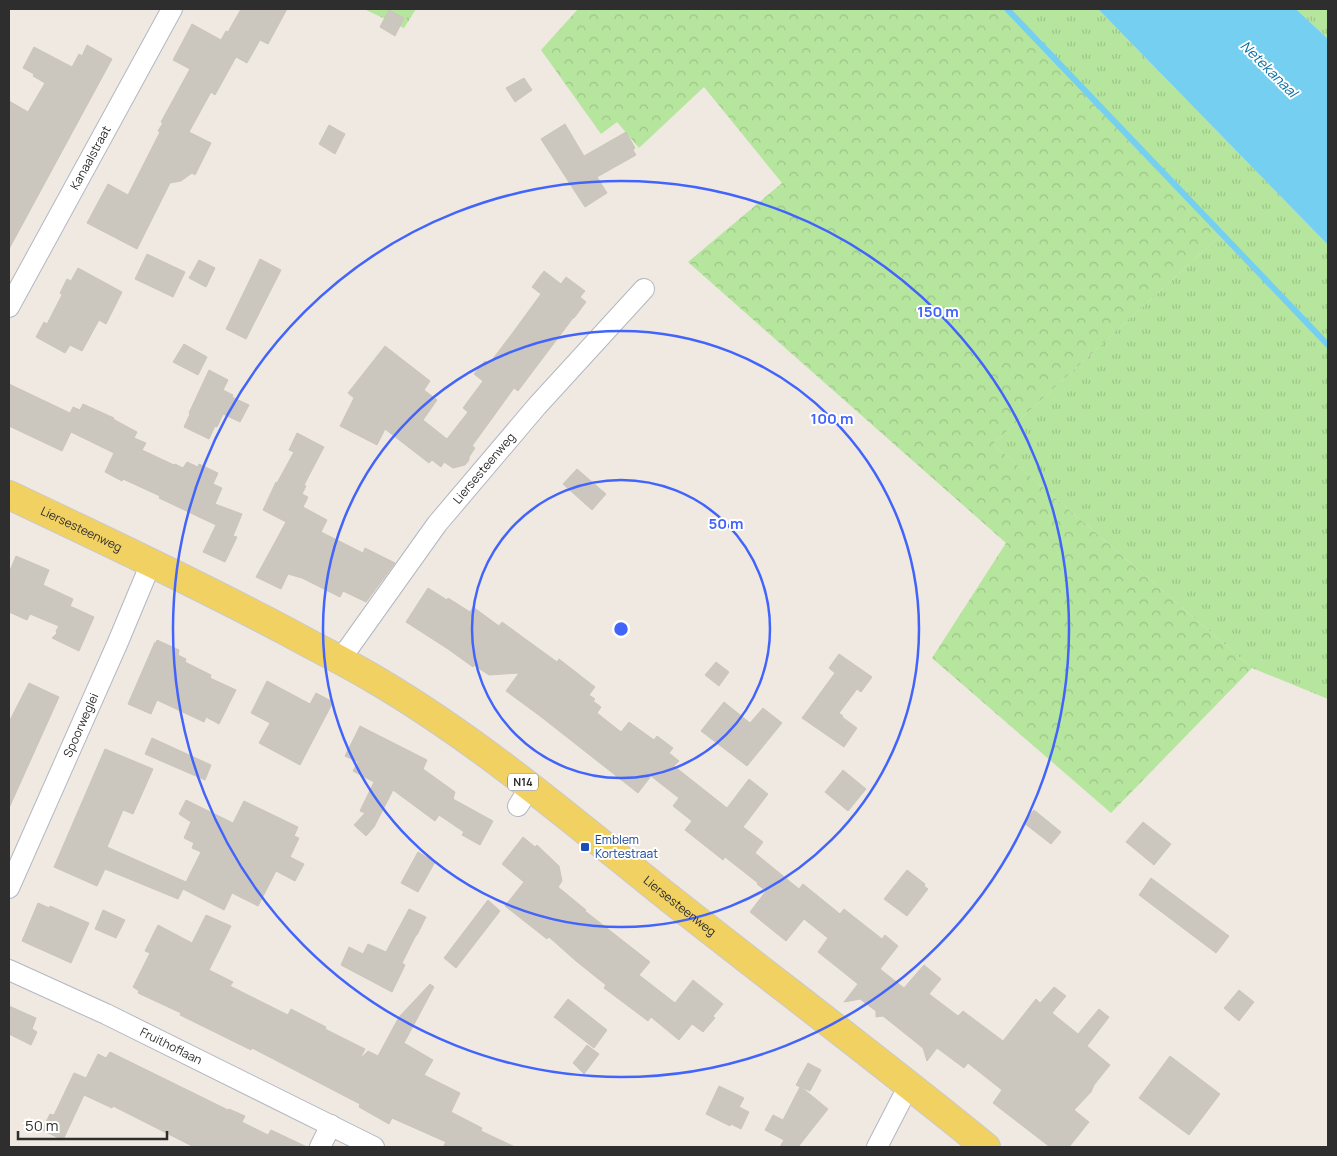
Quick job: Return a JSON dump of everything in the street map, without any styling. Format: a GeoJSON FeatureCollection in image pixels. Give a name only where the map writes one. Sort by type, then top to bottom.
{"type":"FeatureCollection","features":[{"type":"Feature","properties":{"kind":"main road","name":"Liersesteenweg"},"geometry":{"type":"LineString","coordinates":[[9,495],[246,610],[376,680],[458,733],[524,797],[693,916],[986,1147]]}},
{"type":"Feature","properties":{"kind":"street","name":"Kanaalstraat"},"geometry":{"type":"LineString","coordinates":[[9,307],[172,9]]}},
{"type":"Feature","properties":{"kind":"street","name":"Liersesteenweg"},"geometry":{"type":"LineString","coordinates":[[340,660],[437,524],[537,406],[644,289]]}},
{"type":"Feature","properties":{"kind":"street","name":"Spoorweglei"},"geometry":{"type":"LineString","coordinates":[[9,888],[151,563]]}},
{"type":"Feature","properties":{"kind":"street","name":"Fruithoflaan"},"geometry":{"type":"LineString","coordinates":[[9,970],[106,1014],[374,1147]]}},
{"type":"Feature","properties":{"kind":"street"},"geometry":{"type":"LineString","coordinates":[[877,1147],[909,1085]]}},
{"type":"Feature","properties":{"kind":"street"},"geometry":{"type":"LineString","coordinates":[[320,1147],[331,1126]]}},
{"type":"Feature","properties":{"kind":"green space"},"geometry":{"type":"Polygon","coordinates":[[[364,9],[416,9],[404,28],[364,9]]]}},
{"type":"Feature","properties":{"kind":"green space"},"geometry":{"type":"Polygon","coordinates":[[[578,9],[1006,9],[1222,234],[993,444],[1252,668],[1111,813],[932,658],[1006,543],[688,262],[782,183],[704,87],[639,148],[617,122],[601,134],[541,50],[578,9]]]}},
{"type":"Feature","properties":{"kind":"green space"},"geometry":{"type":"Polygon","coordinates":[[[1007,9],[1098,9],[1328,245],[1328,699],[1252,668],[993,444],[1222,234],[1007,9]]]}},
{"type":"Feature","properties":{"kind":"green space"},"geometry":{"type":"Polygon","coordinates":[[[1296,9],[1328,9],[1328,39],[1296,9]]]}},
{"type":"Feature","properties":{"kind":"water","name":"Netekanaal"},"geometry":{"type":"Polygon","coordinates":[[[1098,9],[1296,9],[1328,39],[1328,245],[1098,9]]]}},
{"type":"Feature","properties":{"kind":"building"},"geometry":{"type":"Polygon","coordinates":[[[241,9],[287,9],[268,44],[260,40],[247,63],[236,57],[215,95],[211,92],[189,132],[211,143],[195,175],[192,173],[181,181],[170,183],[137,249],[87,223],[108,184],[128,195],[160,132],[158,131],[163,123],[161,122],[190,69],[173,60],[192,24],[221,40],[226,31],[228,32],[241,9]]]}},
{"type":"Feature","properties":{"kind":"building"},"geometry":{"type":"Polygon","coordinates":[[[389,10],[404,18],[395,36],[380,27],[389,10]]]}},
{"type":"Feature","properties":{"kind":"building"},"geometry":{"type":"Polygon","coordinates":[[[87,45],[112,59],[9,249],[9,101],[28,112],[45,83],[23,68],[34,47],[72,67],[79,54],[82,56],[87,45]]]}},
{"type":"Feature","properties":{"kind":"building"},"geometry":{"type":"Polygon","coordinates":[[[524,78],[532,90],[515,102],[506,88],[524,78]]]}},
{"type":"Feature","properties":{"kind":"building"},"geometry":{"type":"Polygon","coordinates":[[[565,124],[584,156],[626,132],[635,148],[633,150],[636,155],[597,177],[607,193],[585,207],[541,139],[565,124]]]}},
{"type":"Feature","properties":{"kind":"building"},"geometry":{"type":"Polygon","coordinates":[[[329,125],[345,134],[335,154],[319,144],[329,125]]]}},
{"type":"Feature","properties":{"kind":"building"},"geometry":{"type":"Polygon","coordinates":[[[147,254],[185,272],[173,297],[135,279],[147,254]]]}},
{"type":"Feature","properties":{"kind":"building"},"geometry":{"type":"Polygon","coordinates":[[[260,259],[281,270],[246,339],[226,329],[260,259]]]}},
{"type":"Feature","properties":{"kind":"building"},"geometry":{"type":"Polygon","coordinates":[[[199,260],[215,268],[206,287],[189,278],[199,260]]]}},
{"type":"Feature","properties":{"kind":"building"},"geometry":{"type":"Polygon","coordinates":[[[78,268],[122,292],[106,324],[99,320],[82,351],[70,345],[65,353],[36,337],[44,322],[47,324],[62,295],[60,293],[67,279],[71,281],[78,268]]]}},
{"type":"Feature","properties":{"kind":"building"},"geometry":{"type":"Polygon","coordinates":[[[544,271],[561,284],[566,277],[585,291],[580,297],[586,302],[518,391],[514,388],[472,446],[475,448],[465,465],[453,468],[444,462],[441,467],[432,460],[429,463],[385,429],[377,445],[340,426],[354,398],[348,393],[385,346],[430,381],[424,390],[437,400],[423,420],[447,439],[468,412],[463,408],[483,381],[474,374],[485,361],[489,364],[541,294],[532,287],[544,271]]]}},
{"type":"Feature","properties":{"kind":"building"},"geometry":{"type":"Polygon","coordinates":[[[184,344],[207,357],[198,375],[173,362],[184,344]]]}},
{"type":"Feature","properties":{"kind":"building"},"geometry":{"type":"Polygon","coordinates":[[[209,370],[228,380],[223,390],[233,395],[232,397],[249,405],[240,422],[223,414],[209,439],[184,427],[209,370]]]}},
{"type":"Feature","properties":{"kind":"building"},"geometry":{"type":"Polygon","coordinates":[[[9,384],[70,413],[73,407],[80,410],[83,404],[114,418],[137,432],[134,438],[146,443],[142,450],[183,468],[187,462],[198,467],[199,464],[218,473],[213,484],[222,488],[215,504],[242,514],[233,536],[237,537],[225,562],[203,552],[216,525],[159,498],[160,496],[105,472],[114,453],[71,432],[62,451],[9,426],[9,384]]]}},
{"type":"Feature","properties":{"kind":"building"},"geometry":{"type":"Polygon","coordinates":[[[297,433],[324,447],[304,485],[306,486],[302,494],[308,497],[303,507],[327,520],[321,532],[363,553],[365,548],[395,563],[366,602],[343,591],[340,597],[302,578],[288,574],[281,589],[256,577],[286,522],[263,510],[276,482],[294,452],[289,450],[297,433]]]}},
{"type":"Feature","properties":{"kind":"building"},"geometry":{"type":"Polygon","coordinates":[[[577,469],[606,494],[592,510],[563,484],[577,469]]]}},
{"type":"Feature","properties":{"kind":"building"},"geometry":{"type":"Polygon","coordinates":[[[16,556],[49,570],[43,585],[73,599],[70,606],[94,617],[79,651],[52,638],[57,633],[56,631],[59,626],[30,614],[27,620],[9,612],[9,573],[16,556]]]}},
{"type":"Feature","properties":{"kind":"building"},"geometry":{"type":"Polygon","coordinates":[[[428,588],[470,612],[473,607],[499,626],[502,622],[557,662],[559,659],[595,687],[589,695],[601,707],[597,713],[621,732],[629,722],[654,740],[657,736],[673,748],[669,753],[679,761],[674,766],[727,808],[749,779],[768,794],[743,827],[763,842],[755,853],[799,889],[803,884],[840,914],[844,909],[882,939],[885,935],[898,946],[880,969],[904,988],[924,965],[941,979],[929,994],[958,1016],[963,1011],[1003,1041],[1036,999],[1040,1003],[1054,987],[1066,996],[1052,1013],[1078,1034],[1099,1009],[1109,1017],[1087,1046],[1110,1065],[1094,1085],[1091,1092],[1074,1110],[1089,1122],[1069,1147],[1050,1147],[993,1103],[1002,1090],[968,1063],[964,1068],[937,1048],[927,1061],[923,1048],[883,1016],[876,1017],[876,1011],[860,999],[844,1002],[858,984],[818,952],[828,938],[804,919],[786,941],[750,912],[766,891],[725,857],[723,860],[685,830],[692,821],[673,806],[679,798],[651,776],[638,793],[506,691],[519,673],[489,675],[474,665],[473,667],[406,622],[428,588]]]}},
{"type":"Feature","properties":{"kind":"building"},"geometry":{"type":"Polygon","coordinates":[[[157,640],[179,650],[178,655],[186,659],[185,662],[211,675],[210,678],[236,690],[219,724],[206,717],[204,722],[157,700],[151,714],[128,704],[157,640]]]}},
{"type":"Feature","properties":{"kind":"building"},"geometry":{"type":"Polygon","coordinates":[[[839,654],[872,677],[861,692],[857,689],[839,713],[857,728],[844,747],[802,718],[835,673],[829,668],[839,654]]]}},
{"type":"Feature","properties":{"kind":"building"},"geometry":{"type":"Polygon","coordinates":[[[716,662],[729,672],[719,686],[705,675],[716,662]]]}},
{"type":"Feature","properties":{"kind":"building"},"geometry":{"type":"Polygon","coordinates":[[[267,681],[310,704],[316,693],[333,702],[300,765],[259,743],[270,723],[251,713],[267,681]]]}},
{"type":"Feature","properties":{"kind":"building"},"geometry":{"type":"Polygon","coordinates":[[[29,683],[59,697],[9,808],[9,722],[29,683]]]}},
{"type":"Feature","properties":{"kind":"building"},"geometry":{"type":"Polygon","coordinates":[[[724,702],[750,723],[763,708],[782,723],[747,766],[701,731],[724,702]]]}},
{"type":"Feature","properties":{"kind":"building"},"geometry":{"type":"Polygon","coordinates":[[[360,726],[427,760],[423,769],[455,792],[453,799],[493,821],[480,845],[462,835],[464,832],[439,815],[435,821],[393,790],[374,827],[366,836],[354,825],[365,813],[360,811],[374,782],[353,771],[358,762],[345,756],[360,726]]]}},
{"type":"Feature","properties":{"kind":"building"},"geometry":{"type":"Polygon","coordinates":[[[152,738],[211,765],[205,780],[145,754],[152,738]]]}},
{"type":"Feature","properties":{"kind":"building"},"geometry":{"type":"Polygon","coordinates":[[[105,749],[153,769],[133,814],[123,810],[107,847],[186,882],[201,852],[192,848],[194,843],[184,838],[191,822],[179,814],[186,800],[233,823],[244,801],[298,827],[294,836],[299,838],[290,857],[304,864],[295,881],[276,871],[258,906],[232,893],[224,910],[183,889],[178,899],[105,869],[97,886],[54,867],[105,749]]]}},
{"type":"Feature","properties":{"kind":"building"},"geometry":{"type":"Polygon","coordinates":[[[843,770],[866,789],[848,811],[825,792],[843,770]]]}},
{"type":"Feature","properties":{"kind":"building"},"geometry":{"type":"Polygon","coordinates":[[[1034,810],[1061,832],[1051,844],[1024,823],[1034,810]]]}},
{"type":"Feature","properties":{"kind":"building"},"geometry":{"type":"Polygon","coordinates":[[[1143,822],[1171,844],[1154,865],[1126,842],[1143,822]]]}},
{"type":"Feature","properties":{"kind":"building"},"geometry":{"type":"Polygon","coordinates":[[[523,837],[535,847],[537,845],[559,866],[562,881],[558,887],[585,911],[650,962],[639,975],[675,1003],[693,980],[723,1004],[713,1016],[715,1018],[703,1032],[692,1024],[679,1040],[651,1017],[648,1021],[604,988],[606,985],[549,937],[547,939],[505,906],[524,882],[502,864],[523,837]]]}},
{"type":"Feature","properties":{"kind":"building"},"geometry":{"type":"Polygon","coordinates":[[[418,852],[435,862],[418,892],[401,883],[418,852]]]}},
{"type":"Feature","properties":{"kind":"building"},"geometry":{"type":"Polygon","coordinates":[[[907,870],[925,884],[924,886],[928,889],[907,916],[884,899],[907,870]]]}},
{"type":"Feature","properties":{"kind":"building"},"geometry":{"type":"Polygon","coordinates":[[[1151,878],[1229,936],[1216,953],[1139,895],[1151,878]]]}},
{"type":"Feature","properties":{"kind":"building"},"geometry":{"type":"Polygon","coordinates":[[[488,900],[500,911],[456,968],[444,958],[488,900]]]}},
{"type":"Feature","properties":{"kind":"building"},"geometry":{"type":"Polygon","coordinates":[[[38,903],[49,908],[50,906],[89,923],[71,963],[22,941],[38,903]]]}},
{"type":"Feature","properties":{"kind":"building"},"geometry":{"type":"Polygon","coordinates":[[[409,909],[426,917],[402,963],[405,965],[392,992],[341,965],[349,947],[363,954],[368,944],[386,952],[409,909]]]}},
{"type":"Feature","properties":{"kind":"building"},"geometry":{"type":"Polygon","coordinates":[[[103,910],[125,920],[116,938],[95,929],[103,910]]]}},
{"type":"Feature","properties":{"kind":"building"},"geometry":{"type":"Polygon","coordinates":[[[206,915],[231,926],[209,970],[233,982],[230,986],[288,1015],[291,1009],[365,1049],[360,1059],[368,1051],[378,1056],[399,1017],[430,984],[434,987],[404,1043],[433,1060],[424,1075],[460,1093],[451,1112],[482,1128],[481,1131],[515,1147],[443,1147],[446,1142],[392,1118],[389,1124],[359,1107],[360,1104],[252,1048],[251,1050],[180,1015],[181,1013],[138,993],[139,991],[133,987],[150,953],[145,951],[158,925],[192,943],[206,915]]]}},
{"type":"Feature","properties":{"kind":"building"},"geometry":{"type":"Polygon","coordinates":[[[1239,990],[1254,1002],[1239,1021],[1224,1008],[1239,990]]]}},
{"type":"Feature","properties":{"kind":"building"},"geometry":{"type":"Polygon","coordinates":[[[568,999],[607,1030],[594,1048],[554,1017],[568,999]]]}},
{"type":"Feature","properties":{"kind":"building"},"geometry":{"type":"Polygon","coordinates":[[[9,1006],[36,1018],[32,1029],[37,1032],[31,1045],[9,1034],[9,1006]]]}},
{"type":"Feature","properties":{"kind":"building"},"geometry":{"type":"Polygon","coordinates":[[[587,1045],[599,1054],[584,1074],[573,1063],[587,1045]]]}},
{"type":"Feature","properties":{"kind":"building"},"geometry":{"type":"Polygon","coordinates":[[[110,1052],[228,1110],[245,1116],[242,1122],[268,1135],[271,1130],[307,1147],[194,1147],[113,1106],[112,1108],[84,1095],[63,1140],[42,1130],[50,1114],[54,1115],[74,1073],[86,1078],[98,1054],[106,1058],[110,1052]]]}},
{"type":"Feature","properties":{"kind":"building"},"geometry":{"type":"Polygon","coordinates":[[[1170,1056],[1220,1094],[1189,1135],[1139,1098],[1170,1056]]]}},
{"type":"Feature","properties":{"kind":"building"},"geometry":{"type":"Polygon","coordinates":[[[808,1063],[821,1070],[810,1091],[801,1087],[828,1109],[798,1147],[780,1147],[784,1140],[765,1130],[773,1115],[783,1120],[800,1087],[796,1085],[808,1063]]]}},
{"type":"Feature","properties":{"kind":"building"},"geometry":{"type":"Polygon","coordinates":[[[719,1086],[744,1098],[739,1107],[749,1112],[741,1129],[731,1124],[730,1126],[706,1114],[719,1086]]]}},
{"type":"Feature","properties":{"kind":"waterway"},"geometry":{"type":"LineString","coordinates":[[1007,9],[1328,345]]}},
{"type":"Feature","properties":{"kind":"place","name":"Emblem Kortestraat"},"geometry":{"type":"Point","coordinates":[585,847]}}]}
